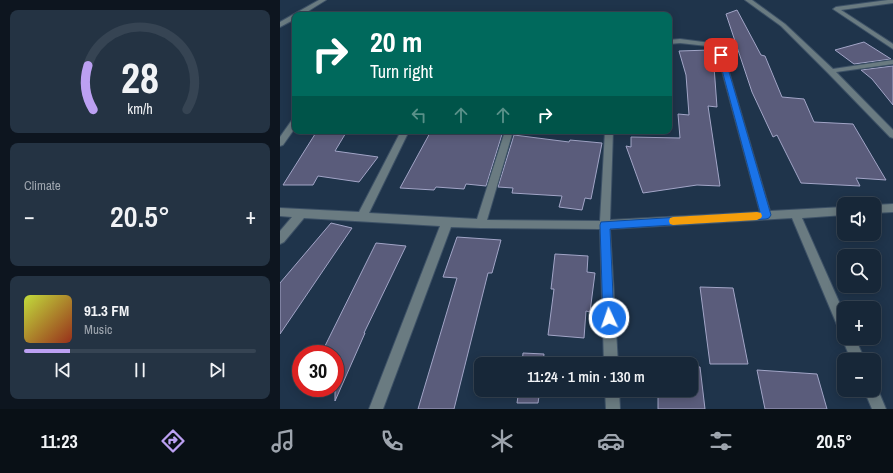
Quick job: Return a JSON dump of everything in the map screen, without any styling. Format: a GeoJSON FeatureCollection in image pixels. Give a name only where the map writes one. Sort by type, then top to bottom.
{"type":"FeatureCollection","features":[{"type":"Feature","properties":{"kind":"street"},"geometry":{"type":"LineString","coordinates":[[303,12],[323,0]]}},
{"type":"Feature","properties":{"kind":"street"},"geometry":{"type":"LineString","coordinates":[[748,0],[783,25],[893,135]]}},
{"type":"Feature","properties":{"kind":"street"},"geometry":{"type":"LineString","coordinates":[[893,1],[836,9],[893,47]]}},
{"type":"Feature","properties":{"kind":"street"},"geometry":{"type":"LineString","coordinates":[[280,25],[292,18]]}},
{"type":"Feature","properties":{"kind":"street"},"geometry":{"type":"LineString","coordinates":[[672,42],[680,41],[709,44],[721,55],[766,215]]}},
{"type":"Feature","properties":{"kind":"street"},"geometry":{"type":"LineString","coordinates":[[830,71],[893,62]]}},
{"type":"Feature","properties":{"kind":"street"},"geometry":{"type":"LineString","coordinates":[[280,143],[292,126]]}},
{"type":"Feature","properties":{"kind":"street"},"geometry":{"type":"LineString","coordinates":[[362,217],[404,134]]}},
{"type":"Feature","properties":{"kind":"street"},"geometry":{"type":"LineString","coordinates":[[481,224],[508,134]]}},
{"type":"Feature","properties":{"kind":"street"},"geometry":{"type":"LineString","coordinates":[[609,134],[605,225],[611,357]]}},
{"type":"Feature","properties":{"kind":"street"},"geometry":{"type":"LineString","coordinates":[[881,209],[893,208]]}},
{"type":"Feature","properties":{"kind":"street"},"geometry":{"type":"LineString","coordinates":[[280,212],[481,224],[605,225],[837,211]]}},
{"type":"Feature","properties":{"kind":"street"},"geometry":{"type":"LineString","coordinates":[[280,239],[301,214]]}},
{"type":"Feature","properties":{"kind":"street"},"geometry":{"type":"LineString","coordinates":[[795,214],[837,312]]}},
{"type":"Feature","properties":{"kind":"street"},"geometry":{"type":"LineString","coordinates":[[376,409],[447,222]]}},
{"type":"Feature","properties":{"kind":"street"},"geometry":{"type":"LineString","coordinates":[[612,397],[612,409]]}},
{"type":"Feature","properties":{"kind":"street"},"geometry":{"type":"LineString","coordinates":[[874,397],[879,409]]}},
{"type":"Feature","properties":{"kind":"building"},"geometry":{"type":"Polygon","coordinates":[[[737,10],[761,55],[765,56],[782,97],[804,99],[814,122],[853,124],[886,180],[856,178],[860,186],[801,183],[777,135],[773,137],[752,92],[726,14],[737,10]]]}},
{"type":"Feature","properties":{"kind":"building"},"geometry":{"type":"Polygon","coordinates":[[[864,42],[891,59],[854,64],[835,50],[864,42]]]}},
{"type":"Feature","properties":{"kind":"building"},"geometry":{"type":"Polygon","coordinates":[[[710,50],[713,53],[717,107],[708,106],[720,186],[697,185],[643,193],[626,146],[631,147],[631,137],[680,138],[678,114],[689,115],[686,75],[679,51],[710,50]]]}},
{"type":"Feature","properties":{"kind":"building"},"geometry":{"type":"Polygon","coordinates":[[[893,66],[893,105],[872,79],[861,70],[893,66]]]}},
{"type":"Feature","properties":{"kind":"building"},"geometry":{"type":"Polygon","coordinates":[[[315,134],[345,134],[335,151],[378,157],[359,182],[318,176],[313,185],[283,185],[315,134]]]}},
{"type":"Feature","properties":{"kind":"building"},"geometry":{"type":"Polygon","coordinates":[[[429,134],[502,134],[486,186],[466,184],[464,189],[436,187],[434,190],[400,188],[429,134]]]}},
{"type":"Feature","properties":{"kind":"building"},"geometry":{"type":"Polygon","coordinates":[[[514,135],[569,142],[570,140],[602,143],[591,199],[585,198],[582,210],[559,207],[562,196],[512,193],[513,188],[498,187],[514,135]]]}},
{"type":"Feature","properties":{"kind":"building"},"geometry":{"type":"Polygon","coordinates":[[[331,223],[352,228],[280,334],[280,283],[331,223]]]}},
{"type":"Feature","properties":{"kind":"building"},"geometry":{"type":"Polygon","coordinates":[[[457,237],[501,240],[492,273],[488,273],[454,409],[418,409],[457,278],[443,277],[457,237]]]}},
{"type":"Feature","properties":{"kind":"building"},"geometry":{"type":"Polygon","coordinates":[[[376,243],[406,246],[364,333],[344,381],[344,345],[325,345],[376,243]]]}},
{"type":"Feature","properties":{"kind":"building"},"geometry":{"type":"Polygon","coordinates":[[[555,254],[588,256],[587,272],[595,273],[590,312],[586,311],[584,338],[548,335],[554,289],[551,289],[555,254]]]}},
{"type":"Feature","properties":{"kind":"building"},"geometry":{"type":"Polygon","coordinates":[[[700,287],[733,288],[748,364],[710,364],[700,287]]]}},
{"type":"Feature","properties":{"kind":"building"},"geometry":{"type":"Polygon","coordinates":[[[523,353],[544,354],[544,357],[523,357],[523,353]]]}},
{"type":"Feature","properties":{"kind":"building"},"geometry":{"type":"Polygon","coordinates":[[[698,367],[700,367],[705,409],[658,409],[658,397],[698,397],[698,367]]]}},
{"type":"Feature","properties":{"kind":"building"},"geometry":{"type":"Polygon","coordinates":[[[757,370],[817,374],[827,409],[765,409],[757,370]]]}},
{"type":"Feature","properties":{"kind":"building"},"geometry":{"type":"Polygon","coordinates":[[[518,397],[539,397],[538,403],[517,403],[518,397]]]}},
{"type":"Feature","properties":{"kind":"slow traffic"},"geometry":{"type":"LineString","coordinates":[[673,221],[757,216]]}},
{"type":"Feature","properties":{"kind":"route"},"geometry":{"type":"LineString","coordinates":[[609,318],[605,225],[766,215],[721,55]]}}]}
